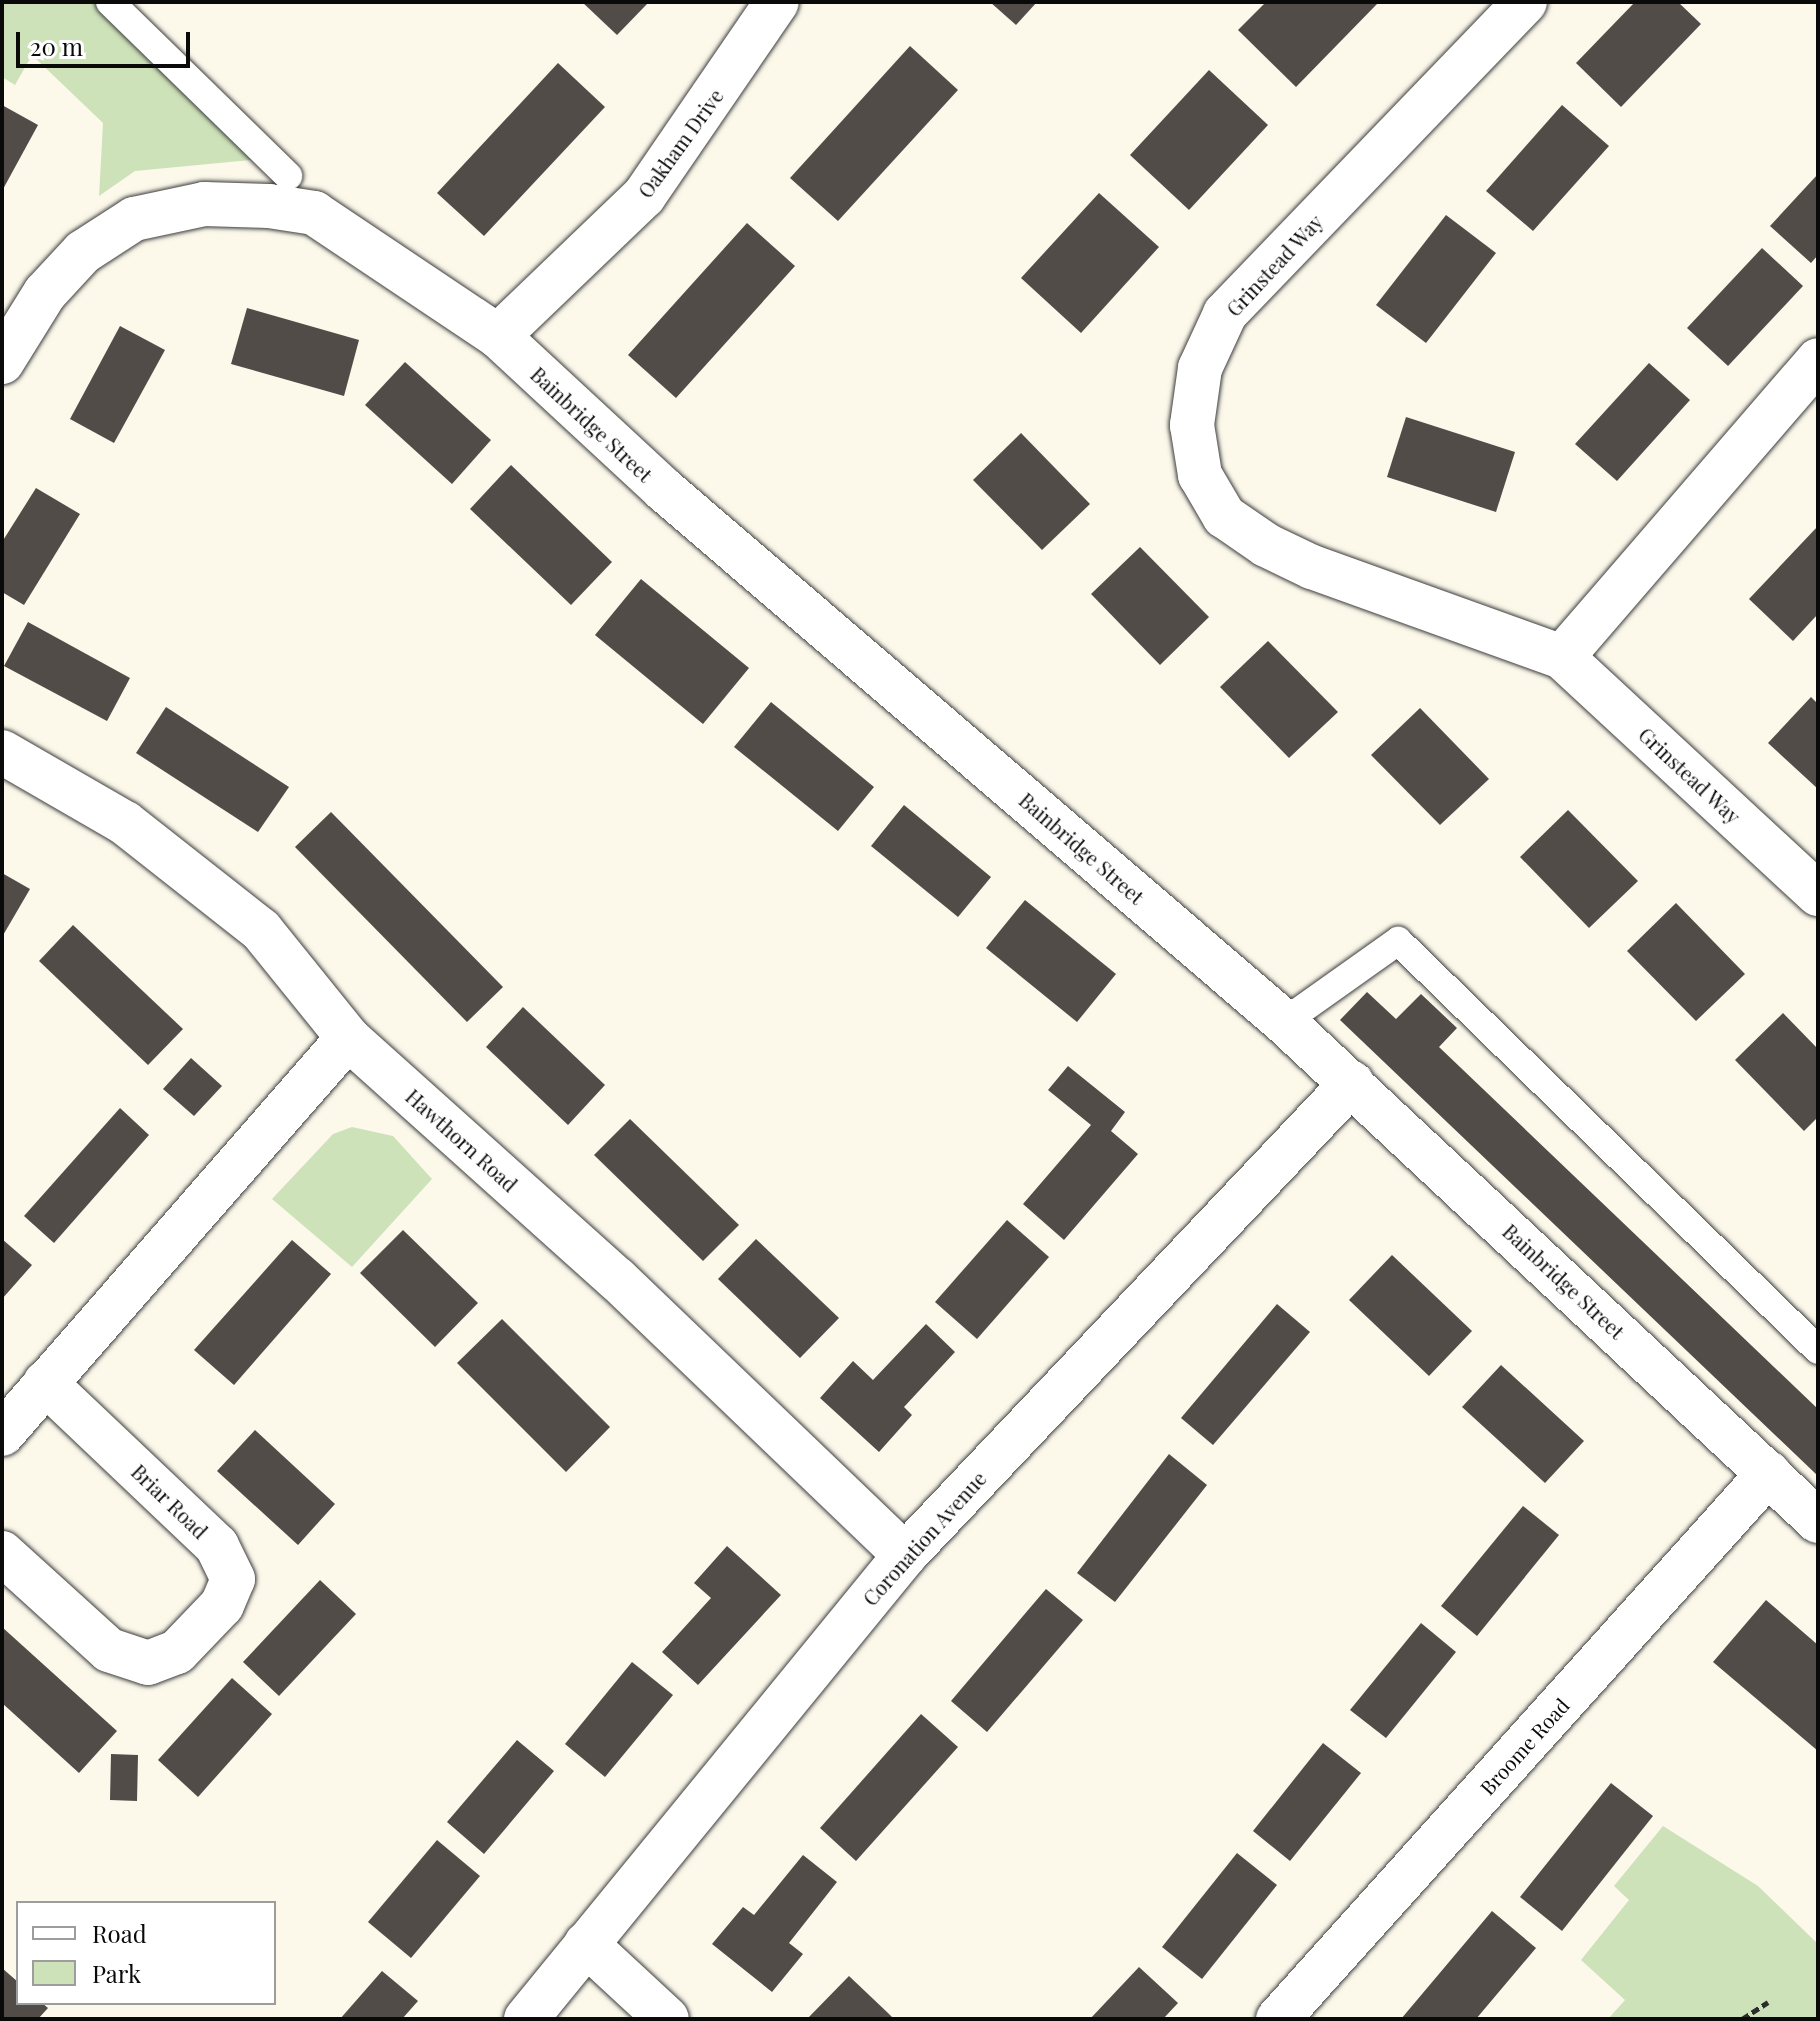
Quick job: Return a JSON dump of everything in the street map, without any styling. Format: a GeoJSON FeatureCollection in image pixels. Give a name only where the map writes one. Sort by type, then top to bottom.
{"type":"FeatureCollection","features":[{"type":"Feature","properties":{"kind":"street","name":"Oakham Drive"},"geometry":{"type":"LineString","coordinates":[[498,336],[644,196],[777,2]]}},
{"type":"Feature","properties":{"kind":"street","name":"Grinstead Way"},"geometry":{"type":"LineString","coordinates":[[1525,2],[1225,314],[1200,368],[1192,425],[1200,475],[1224,516],[1266,545],[1312,567],[1562,657],[1818,894]]}},
{"type":"Feature","properties":{"kind":"street","name":"Bainbridge Street"},"geometry":{"type":"LineString","coordinates":[[2,362],[45,293],[83,252],[134,219],[204,204],[269,206],[314,213],[498,336],[663,489],[1352,1083],[1818,1521]]}},
{"type":"Feature","properties":{"kind":"street"},"geometry":{"type":"LineString","coordinates":[[1562,657],[1818,360]]}},
{"type":"Feature","properties":{"kind":"street","name":"Hawthorn Road"},"geometry":{"type":"LineString","coordinates":[[2,752],[125,823],[261,930],[348,1038],[617,1279],[905,1555]]}},
{"type":"Feature","properties":{"kind":"street"},"geometry":{"type":"LineString","coordinates":[[2,1434],[348,1038]]}},
{"type":"Feature","properties":{"kind":"street","name":"Coronation Avenue"},"geometry":{"type":"LineString","coordinates":[[526,2019],[905,1555],[1352,1083]]}},
{"type":"Feature","properties":{"kind":"street","name":"Briar Road"},"geometry":{"type":"LineString","coordinates":[[2,1553],[109,1650],[148,1663],[177,1652],[222,1605],[233,1579],[217,1546],[45,1383]]}},
{"type":"Feature","properties":{"kind":"street","name":"Broome Road"},"geometry":{"type":"LineString","coordinates":[[1278,2019],[1769,1473]]}},
{"type":"Feature","properties":{"kind":"street"},"geometry":{"type":"LineString","coordinates":[[586,1944],[667,2019]]}},
{"type":"Feature","properties":{"kind":"lane"},"geometry":{"type":"LineString","coordinates":[[110,2],[288,176]]}},
{"type":"Feature","properties":{"kind":"lane"},"geometry":{"type":"LineString","coordinates":[[1284,1022],[1398,941],[1818,1350]]}},
{"type":"Feature","properties":{"kind":"path"},"geometry":{"type":"LineString","coordinates":[[1742,2019],[1768,2002]]}},
{"type":"Feature","properties":{"kind":"green space"},"geometry":{"type":"Polygon","coordinates":[[[2,2],[110,2],[262,159],[135,171],[99,196],[103,123],[32,55],[15,85],[2,77],[2,2]]]}},
{"type":"Feature","properties":{"kind":"green space"},"geometry":{"type":"Polygon","coordinates":[[[352,1127],[393,1136],[432,1179],[352,1267],[272,1199],[333,1134],[352,1127]]]}},
{"type":"Feature","properties":{"kind":"green space"},"geometry":{"type":"Polygon","coordinates":[[[1663,1826],[1758,1886],[1818,1944],[1818,2019],[1608,2019],[1625,2000],[1581,1960],[1629,1900],[1614,1886],[1663,1826]]]}},
{"type":"Feature","properties":{"kind":"building"},"geometry":{"type":"Polygon","coordinates":[[[582,2],[649,2],[617,35],[582,2]]]}},
{"type":"Feature","properties":{"kind":"building"},"geometry":{"type":"Polygon","coordinates":[[[990,2],[1037,2],[1016,25],[990,2]]]}},
{"type":"Feature","properties":{"kind":"building"},"geometry":{"type":"Polygon","coordinates":[[[1266,2],[1377,4],[1296,87],[1238,30],[1266,2]]]}},
{"type":"Feature","properties":{"kind":"building"},"geometry":{"type":"Polygon","coordinates":[[[1635,2],[1678,2],[1701,24],[1621,107],[1576,63],[1635,2]]]}},
{"type":"Feature","properties":{"kind":"building"},"geometry":{"type":"Polygon","coordinates":[[[910,46],[958,90],[838,221],[790,178],[910,46]]]}},
{"type":"Feature","properties":{"kind":"building"},"geometry":{"type":"Polygon","coordinates":[[[558,63],[605,107],[484,236],[437,193],[558,63]]]}},
{"type":"Feature","properties":{"kind":"building"},"geometry":{"type":"Polygon","coordinates":[[[1209,70],[1268,125],[1189,210],[1130,155],[1209,70]]]}},
{"type":"Feature","properties":{"kind":"building"},"geometry":{"type":"Polygon","coordinates":[[[2,105],[38,125],[2,191],[2,105]]]}},
{"type":"Feature","properties":{"kind":"building"},"geometry":{"type":"Polygon","coordinates":[[[1562,105],[1609,146],[1533,231],[1486,191],[1562,105]]]}},
{"type":"Feature","properties":{"kind":"building"},"geometry":{"type":"Polygon","coordinates":[[[1818,174],[1818,255],[1811,263],[1770,226],[1818,174]]]}},
{"type":"Feature","properties":{"kind":"building"},"geometry":{"type":"Polygon","coordinates":[[[1099,193],[1159,247],[1081,333],[1021,278],[1099,193]]]}},
{"type":"Feature","properties":{"kind":"building"},"geometry":{"type":"Polygon","coordinates":[[[1446,215],[1496,253],[1426,343],[1376,305],[1446,215]]]}},
{"type":"Feature","properties":{"kind":"building"},"geometry":{"type":"Polygon","coordinates":[[[747,223],[795,266],[676,398],[628,355],[747,223]]]}},
{"type":"Feature","properties":{"kind":"building"},"geometry":{"type":"Polygon","coordinates":[[[1762,248],[1803,286],[1728,366],[1687,328],[1762,248]]]}},
{"type":"Feature","properties":{"kind":"building"},"geometry":{"type":"Polygon","coordinates":[[[247,308],[359,340],[344,396],[231,364],[247,308]]]}},
{"type":"Feature","properties":{"kind":"building"},"geometry":{"type":"Polygon","coordinates":[[[120,326],[165,350],[114,443],[70,419],[120,326]]]}},
{"type":"Feature","properties":{"kind":"building"},"geometry":{"type":"Polygon","coordinates":[[[405,362],[491,440],[452,484],[365,405],[405,362]]]}},
{"type":"Feature","properties":{"kind":"building"},"geometry":{"type":"Polygon","coordinates":[[[1649,363],[1690,400],[1617,481],[1575,444],[1649,363]]]}},
{"type":"Feature","properties":{"kind":"building"},"geometry":{"type":"Polygon","coordinates":[[[1406,417],[1515,452],[1496,512],[1387,477],[1406,417]]]}},
{"type":"Feature","properties":{"kind":"building"},"geometry":{"type":"Polygon","coordinates":[[[1021,433],[1090,504],[1042,550],[973,480],[1021,433]]]}},
{"type":"Feature","properties":{"kind":"building"},"geometry":{"type":"Polygon","coordinates":[[[511,465],[612,562],[571,605],[470,509],[511,465]]]}},
{"type":"Feature","properties":{"kind":"building"},"geometry":{"type":"Polygon","coordinates":[[[36,488],[80,514],[24,605],[2,592],[2,542],[36,488]]]}},
{"type":"Feature","properties":{"kind":"building"},"geometry":{"type":"Polygon","coordinates":[[[1818,526],[1818,614],[1793,641],[1749,599],[1818,526]]]}},
{"type":"Feature","properties":{"kind":"building"},"geometry":{"type":"Polygon","coordinates":[[[1140,547],[1209,617],[1160,665],[1091,594],[1140,547]]]}},
{"type":"Feature","properties":{"kind":"building"},"geometry":{"type":"Polygon","coordinates":[[[641,579],[749,668],[703,724],[595,635],[641,579]]]}},
{"type":"Feature","properties":{"kind":"building"},"geometry":{"type":"Polygon","coordinates":[[[28,622],[130,678],[107,721],[4,666],[28,622]]]}},
{"type":"Feature","properties":{"kind":"building"},"geometry":{"type":"Polygon","coordinates":[[[1268,641],[1338,712],[1289,758],[1220,687],[1268,641]]]}},
{"type":"Feature","properties":{"kind":"building"},"geometry":{"type":"Polygon","coordinates":[[[1811,697],[1818,704],[1818,789],[1768,743],[1811,697]]]}},
{"type":"Feature","properties":{"kind":"building"},"geometry":{"type":"Polygon","coordinates":[[[771,702],[874,787],[838,831],[734,747],[771,702]]]}},
{"type":"Feature","properties":{"kind":"building"},"geometry":{"type":"Polygon","coordinates":[[[166,707],[289,787],[258,832],[136,753],[166,707]]]}},
{"type":"Feature","properties":{"kind":"building"},"geometry":{"type":"Polygon","coordinates":[[[1420,708],[1489,779],[1440,825],[1371,755],[1420,708]]]}},
{"type":"Feature","properties":{"kind":"building"},"geometry":{"type":"Polygon","coordinates":[[[904,805],[991,877],[958,917],[871,846],[904,805]]]}},
{"type":"Feature","properties":{"kind":"building"},"geometry":{"type":"Polygon","coordinates":[[[1568,810],[1638,881],[1589,928],[1520,857],[1568,810]]]}},
{"type":"Feature","properties":{"kind":"building"},"geometry":{"type":"Polygon","coordinates":[[[331,812],[503,987],[467,1022],[295,847],[331,812]]]}},
{"type":"Feature","properties":{"kind":"building"},"geometry":{"type":"Polygon","coordinates":[[[2,873],[30,889],[2,937],[2,873]]]}},
{"type":"Feature","properties":{"kind":"building"},"geometry":{"type":"Polygon","coordinates":[[[1025,900],[1116,974],[1077,1022],[986,948],[1025,900]]]}},
{"type":"Feature","properties":{"kind":"building"},"geometry":{"type":"Polygon","coordinates":[[[1676,903],[1745,974],[1696,1021],[1627,951],[1676,903]]]}},
{"type":"Feature","properties":{"kind":"building"},"geometry":{"type":"Polygon","coordinates":[[[73,925],[183,1029],[148,1065],[39,961],[73,925]]]}},
{"type":"Feature","properties":{"kind":"building"},"geometry":{"type":"Polygon","coordinates":[[[1367,992],[1396,1019],[1421,994],[1457,1028],[1439,1047],[1818,1409],[1818,1476],[1340,1020],[1367,992]]]}},
{"type":"Feature","properties":{"kind":"building"},"geometry":{"type":"Polygon","coordinates":[[[523,1007],[605,1085],[568,1125],[486,1047],[523,1007]]]}},
{"type":"Feature","properties":{"kind":"building"},"geometry":{"type":"Polygon","coordinates":[[[1783,1013],[1818,1049],[1818,1117],[1804,1131],[1735,1060],[1783,1013]]]}},
{"type":"Feature","properties":{"kind":"building"},"geometry":{"type":"Polygon","coordinates":[[[191,1058],[222,1086],[194,1116],[163,1089],[191,1058]]]}},
{"type":"Feature","properties":{"kind":"building"},"geometry":{"type":"Polygon","coordinates":[[[1068,1066],[1125,1112],[1111,1131],[1138,1154],[1064,1240],[1023,1204],[1091,1125],[1048,1090],[1068,1066]]]}},
{"type":"Feature","properties":{"kind":"building"},"geometry":{"type":"Polygon","coordinates":[[[120,1108],[149,1135],[54,1243],[24,1216],[120,1108]]]}},
{"type":"Feature","properties":{"kind":"building"},"geometry":{"type":"Polygon","coordinates":[[[630,1119],[739,1225],[703,1261],[594,1155],[630,1119]]]}},
{"type":"Feature","properties":{"kind":"building"},"geometry":{"type":"Polygon","coordinates":[[[1007,1220],[1049,1257],[977,1339],[935,1302],[1007,1220]]]}},
{"type":"Feature","properties":{"kind":"building"},"geometry":{"type":"Polygon","coordinates":[[[403,1230],[478,1303],[435,1347],[360,1273],[403,1230]]]}},
{"type":"Feature","properties":{"kind":"building"},"geometry":{"type":"Polygon","coordinates":[[[2,1239],[32,1265],[2,1299],[2,1239]]]}},
{"type":"Feature","properties":{"kind":"building"},"geometry":{"type":"Polygon","coordinates":[[[756,1239],[839,1318],[800,1358],[718,1279],[756,1239]]]}},
{"type":"Feature","properties":{"kind":"building"},"geometry":{"type":"Polygon","coordinates":[[[292,1240],[331,1274],[234,1385],[194,1350],[292,1240]]]}},
{"type":"Feature","properties":{"kind":"building"},"geometry":{"type":"Polygon","coordinates":[[[1392,1255],[1472,1331],[1429,1376],[1349,1300],[1392,1255]]]}},
{"type":"Feature","properties":{"kind":"building"},"geometry":{"type":"Polygon","coordinates":[[[1277,1304],[1310,1332],[1213,1445],[1181,1418],[1277,1304]]]}},
{"type":"Feature","properties":{"kind":"building"},"geometry":{"type":"Polygon","coordinates":[[[502,1319],[610,1427],[566,1472],[457,1363],[502,1319]]]}},
{"type":"Feature","properties":{"kind":"building"},"geometry":{"type":"Polygon","coordinates":[[[926,1324],[955,1352],[904,1407],[912,1415],[879,1452],[820,1398],[853,1361],[873,1380],[926,1324]]]}},
{"type":"Feature","properties":{"kind":"building"},"geometry":{"type":"Polygon","coordinates":[[[1501,1365],[1584,1441],[1545,1483],[1462,1407],[1501,1365]]]}},
{"type":"Feature","properties":{"kind":"building"},"geometry":{"type":"Polygon","coordinates":[[[255,1430],[335,1504],[298,1545],[217,1471],[255,1430]]]}},
{"type":"Feature","properties":{"kind":"building"},"geometry":{"type":"Polygon","coordinates":[[[1169,1454],[1207,1485],[1115,1602],[1077,1573],[1169,1454]]]}},
{"type":"Feature","properties":{"kind":"building"},"geometry":{"type":"Polygon","coordinates":[[[1523,1506],[1559,1535],[1477,1636],[1441,1606],[1523,1506]]]}},
{"type":"Feature","properties":{"kind":"building"},"geometry":{"type":"Polygon","coordinates":[[[727,1546],[781,1595],[698,1685],[662,1652],[711,1598],[694,1583],[727,1546]]]}},
{"type":"Feature","properties":{"kind":"building"},"geometry":{"type":"Polygon","coordinates":[[[320,1580],[356,1614],[279,1696],[243,1662],[320,1580]]]}},
{"type":"Feature","properties":{"kind":"building"},"geometry":{"type":"Polygon","coordinates":[[[1046,1589],[1083,1620],[987,1732],[951,1701],[1046,1589]]]}},
{"type":"Feature","properties":{"kind":"building"},"geometry":{"type":"Polygon","coordinates":[[[1766,1600],[1818,1645],[1818,1751],[1713,1662],[1766,1600]]]}},
{"type":"Feature","properties":{"kind":"building"},"geometry":{"type":"Polygon","coordinates":[[[1421,1623],[1456,1652],[1386,1738],[1350,1710],[1421,1623]]]}},
{"type":"Feature","properties":{"kind":"building"},"geometry":{"type":"Polygon","coordinates":[[[2,1627],[117,1731],[79,1773],[2,1703],[2,1627]]]}},
{"type":"Feature","properties":{"kind":"building"},"geometry":{"type":"Polygon","coordinates":[[[632,1662],[673,1695],[605,1777],[565,1744],[632,1662]]]}},
{"type":"Feature","properties":{"kind":"building"},"geometry":{"type":"Polygon","coordinates":[[[232,1678],[272,1714],[198,1797],[158,1760],[232,1678]]]}},
{"type":"Feature","properties":{"kind":"building"},"geometry":{"type":"Polygon","coordinates":[[[921,1714],[958,1747],[856,1861],[820,1828],[921,1714]]]}},
{"type":"Feature","properties":{"kind":"building"},"geometry":{"type":"Polygon","coordinates":[[[517,1740],[554,1771],[484,1854],[447,1822],[517,1740]]]}},
{"type":"Feature","properties":{"kind":"building"},"geometry":{"type":"Polygon","coordinates":[[[1323,1743],[1361,1773],[1290,1861],[1253,1831],[1323,1743]]]}},
{"type":"Feature","properties":{"kind":"building"},"geometry":{"type":"Polygon","coordinates":[[[111,1754],[138,1755],[137,1801],[110,1800],[111,1754]]]}},
{"type":"Feature","properties":{"kind":"building"},"geometry":{"type":"Polygon","coordinates":[[[1611,1783],[1653,1816],[1562,1931],[1520,1897],[1611,1783]]]}},
{"type":"Feature","properties":{"kind":"building"},"geometry":{"type":"Polygon","coordinates":[[[437,1840],[480,1876],[411,1958],[368,1922],[437,1840]]]}},
{"type":"Feature","properties":{"kind":"building"},"geometry":{"type":"Polygon","coordinates":[[[1237,1853],[1277,1885],[1202,1979],[1162,1947],[1237,1853]]]}},
{"type":"Feature","properties":{"kind":"building"},"geometry":{"type":"Polygon","coordinates":[[[803,1855],[837,1882],[789,1943],[803,1954],[772,1992],[712,1944],[743,1907],[754,1915],[803,1855]]]}},
{"type":"Feature","properties":{"kind":"building"},"geometry":{"type":"Polygon","coordinates":[[[1492,1911],[1536,1948],[1476,2019],[1401,2019],[1492,1911]]]}},
{"type":"Feature","properties":{"kind":"building"},"geometry":{"type":"Polygon","coordinates":[[[1139,1967],[1178,2003],[1163,2019],[1090,2019],[1139,1967]]]}},
{"type":"Feature","properties":{"kind":"building"},"geometry":{"type":"Polygon","coordinates":[[[2,1968],[16,1980],[16,2005],[44,2005],[48,2008],[38,2019],[2,2019],[2,1968]]]}},
{"type":"Feature","properties":{"kind":"building"},"geometry":{"type":"Polygon","coordinates":[[[382,1971],[418,2001],[402,2019],[340,2019],[382,1971]]]}},
{"type":"Feature","properties":{"kind":"building"},"geometry":{"type":"Polygon","coordinates":[[[849,1976],[888,2013],[894,2019],[807,2019],[849,1976]]]}}]}
